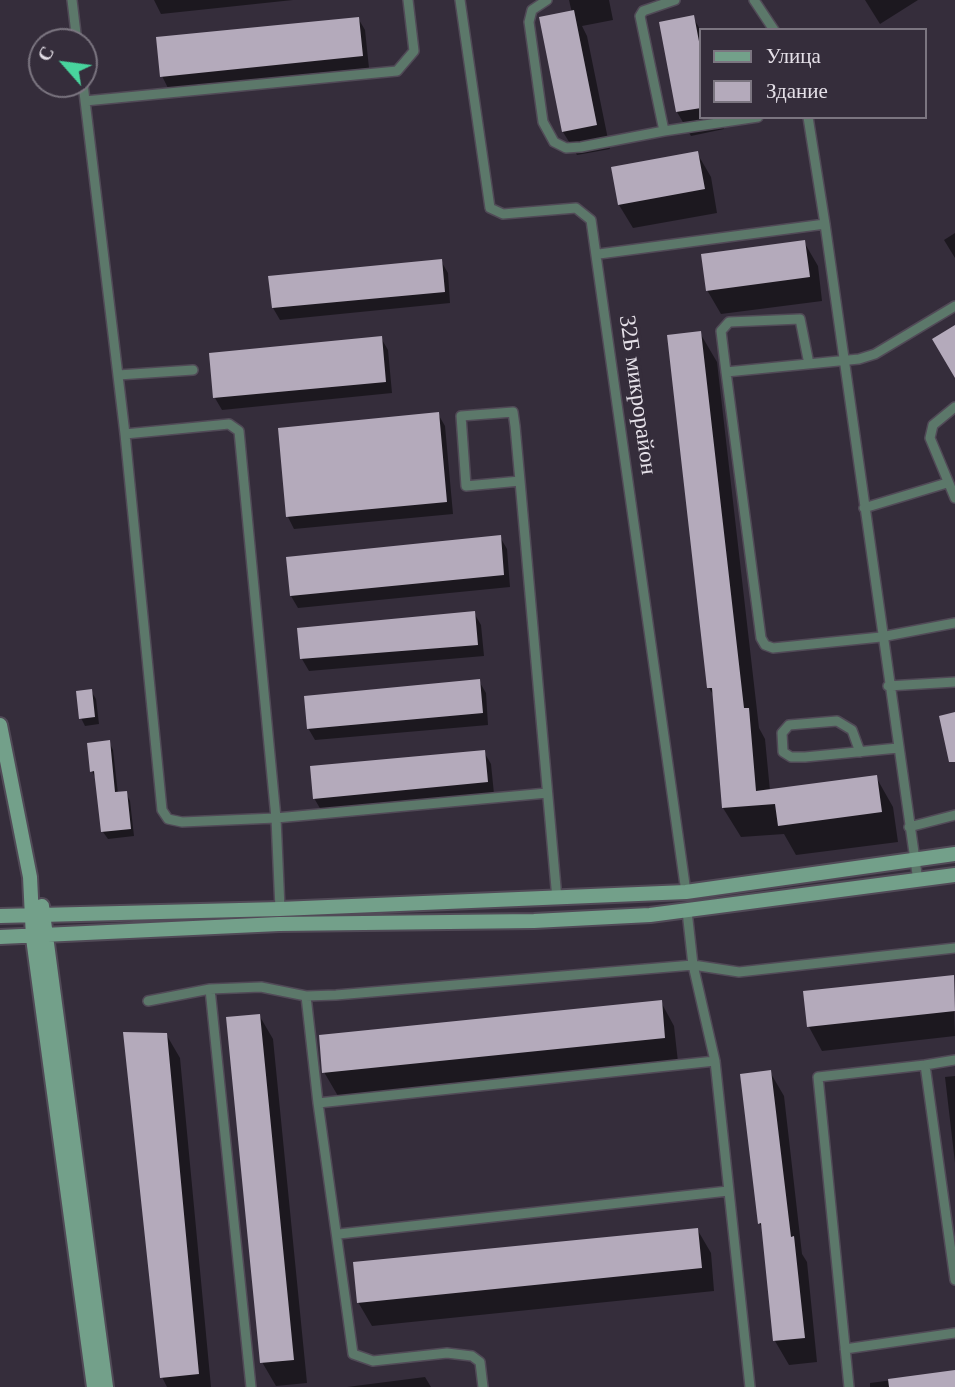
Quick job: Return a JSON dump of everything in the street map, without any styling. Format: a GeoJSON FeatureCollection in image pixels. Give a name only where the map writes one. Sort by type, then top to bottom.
{"type":"FeatureCollection","features":[{"type":"Feature","properties":{"kind":"main road"},"geometry":{"type":"LineString","coordinates":[[0,725],[3,767],[39,915],[48,936],[106,1387]]}},
{"type":"Feature","properties":{"kind":"main road"},"geometry":{"type":"LineString","coordinates":[[0,916],[280,909],[686,892],[955,854]]}},
{"type":"Feature","properties":{"kind":"main road"},"geometry":{"type":"LineString","coordinates":[[0,937],[279,924],[534,921],[687,911],[955,875]]}},
{"type":"Feature","properties":{"kind":"main road"},"geometry":{"type":"LineString","coordinates":[[39,915],[33,937],[94,1387]]}},
{"type":"Feature","properties":{"kind":"lane"},"geometry":{"type":"LineString","coordinates":[[72,0],[75,28]]}},
{"type":"Feature","properties":{"kind":"lane"},"geometry":{"type":"LineString","coordinates":[[85,101],[397,71],[414,51],[408,0]]}},
{"type":"Feature","properties":{"kind":"lane","name":"32Б микрорайон"},"geometry":{"type":"LineString","coordinates":[[460,0],[490,208],[503,214],[576,208],[592,220],[599,254],[686,892]]}},
{"type":"Feature","properties":{"kind":"lane"},"geometry":{"type":"LineString","coordinates":[[547,0],[532,10],[529,22],[543,122],[554,142],[566,148],[581,147],[745,119]]}},
{"type":"Feature","properties":{"kind":"lane"},"geometry":{"type":"LineString","coordinates":[[664,131],[640,16],[643,11],[675,0]]}},
{"type":"Feature","properties":{"kind":"lane"},"geometry":{"type":"LineString","coordinates":[[754,0],[773,28]]}},
{"type":"Feature","properties":{"kind":"lane"},"geometry":{"type":"LineString","coordinates":[[85,98],[125,434],[162,810],[168,819],[182,822],[276,818],[547,793]]}},
{"type":"Feature","properties":{"kind":"lane"},"geometry":{"type":"LineString","coordinates":[[808,119],[918,881]]}},
{"type":"Feature","properties":{"kind":"lane"},"geometry":{"type":"LineString","coordinates":[[599,254],[825,224]]}},
{"type":"Feature","properties":{"kind":"lane"},"geometry":{"type":"LineString","coordinates":[[726,372],[844,360],[875,354],[955,306]]}},
{"type":"Feature","properties":{"kind":"lane"},"geometry":{"type":"LineString","coordinates":[[809,364],[800,319],[729,322],[721,331],[761,638],[765,645],[773,648],[881,637],[955,623]]}},
{"type":"Feature","properties":{"kind":"lane"},"geometry":{"type":"LineString","coordinates":[[118,375],[193,370]]}},
{"type":"Feature","properties":{"kind":"lane"},"geometry":{"type":"LineString","coordinates":[[955,407],[933,425],[930,438],[955,498]]}},
{"type":"Feature","properties":{"kind":"lane"},"geometry":{"type":"LineString","coordinates":[[520,481],[466,486],[461,416],[513,412],[520,481],[556,899]]}},
{"type":"Feature","properties":{"kind":"lane"},"geometry":{"type":"LineString","coordinates":[[125,434],[229,424],[239,430],[276,818],[280,909]]}},
{"type":"Feature","properties":{"kind":"lane"},"geometry":{"type":"LineString","coordinates":[[864,508],[947,483]]}},
{"type":"Feature","properties":{"kind":"lane"},"geometry":{"type":"LineString","coordinates":[[888,686],[955,682]]}},
{"type":"Feature","properties":{"kind":"lane"},"geometry":{"type":"LineString","coordinates":[[860,752],[852,730],[837,721],[789,725],[782,733],[783,752],[791,757],[860,752],[898,748]]}},
{"type":"Feature","properties":{"kind":"lane"},"geometry":{"type":"LineString","coordinates":[[909,827],[955,814]]}},
{"type":"Feature","properties":{"kind":"lane"},"geometry":{"type":"LineString","coordinates":[[687,911],[693,965],[715,1061],[750,1387]]}},
{"type":"Feature","properties":{"kind":"lane"},"geometry":{"type":"LineString","coordinates":[[148,1001],[210,989],[261,986],[306,996],[693,965],[739,972],[955,948]]}},
{"type":"Feature","properties":{"kind":"lane"},"geometry":{"type":"LineString","coordinates":[[210,989],[251,1387]]}},
{"type":"Feature","properties":{"kind":"lane"},"geometry":{"type":"LineString","coordinates":[[306,996],[353,1354],[373,1361],[447,1353],[472,1356],[480,1362],[483,1387]]}},
{"type":"Feature","properties":{"kind":"lane"},"geometry":{"type":"LineString","coordinates":[[849,1387],[818,1077],[955,1060]]}},
{"type":"Feature","properties":{"kind":"lane"},"geometry":{"type":"LineString","coordinates":[[318,1103],[715,1061]]}},
{"type":"Feature","properties":{"kind":"lane"},"geometry":{"type":"LineString","coordinates":[[925,1065],[955,1280]]}},
{"type":"Feature","properties":{"kind":"lane"},"geometry":{"type":"LineString","coordinates":[[339,1234],[728,1191]]}},
{"type":"Feature","properties":{"kind":"lane"},"geometry":{"type":"LineString","coordinates":[[845,1349],[955,1333]]}},
{"type":"Feature","properties":{"kind":"building"},"geometry":{"type":"Polygon","coordinates":[[[574,10],[597,125],[562,132],[539,17],[574,10]]]}},
{"type":"Feature","properties":{"kind":"building"},"geometry":{"type":"Polygon","coordinates":[[[694,15],[699,41],[699,108],[676,112],[659,22],[694,15]]]}},
{"type":"Feature","properties":{"kind":"building"},"geometry":{"type":"Polygon","coordinates":[[[359,17],[363,56],[160,77],[156,37],[359,17]]]}},
{"type":"Feature","properties":{"kind":"building"},"geometry":{"type":"Polygon","coordinates":[[[698,151],[705,189],[618,205],[611,167],[698,151]]]}},
{"type":"Feature","properties":{"kind":"building"},"geometry":{"type":"Polygon","coordinates":[[[805,240],[810,277],[706,291],[701,254],[805,240]]]}},
{"type":"Feature","properties":{"kind":"building"},"geometry":{"type":"Polygon","coordinates":[[[442,259],[445,292],[272,308],[268,276],[442,259]]]}},
{"type":"Feature","properties":{"kind":"building"},"geometry":{"type":"Polygon","coordinates":[[[955,325],[955,378],[932,339],[955,325]]]}},
{"type":"Feature","properties":{"kind":"building"},"geometry":{"type":"Polygon","coordinates":[[[701,331],[744,708],[749,708],[756,791],[877,775],[882,812],[778,826],[775,804],[722,808],[712,688],[707,688],[667,335],[701,331]]]}},
{"type":"Feature","properties":{"kind":"building"},"geometry":{"type":"Polygon","coordinates":[[[382,336],[386,382],[213,398],[209,353],[382,336]]]}},
{"type":"Feature","properties":{"kind":"building"},"geometry":{"type":"Polygon","coordinates":[[[439,412],[447,502],[286,517],[278,428],[439,412]]]}},
{"type":"Feature","properties":{"kind":"building"},"geometry":{"type":"Polygon","coordinates":[[[501,535],[504,575],[290,596],[286,557],[501,535]]]}},
{"type":"Feature","properties":{"kind":"building"},"geometry":{"type":"Polygon","coordinates":[[[475,611],[478,645],[300,659],[297,628],[475,611]]]}},
{"type":"Feature","properties":{"kind":"building"},"geometry":{"type":"Polygon","coordinates":[[[480,679],[483,713],[307,729],[304,696],[480,679]]]}},
{"type":"Feature","properties":{"kind":"building"},"geometry":{"type":"Polygon","coordinates":[[[92,689],[95,717],[79,719],[76,691],[92,689]]]}},
{"type":"Feature","properties":{"kind":"building"},"geometry":{"type":"Polygon","coordinates":[[[955,712],[955,762],[949,762],[939,716],[955,712]]]}},
{"type":"Feature","properties":{"kind":"building"},"geometry":{"type":"Polygon","coordinates":[[[110,740],[115,792],[127,791],[131,829],[101,832],[94,771],[90,772],[87,743],[110,740]]]}},
{"type":"Feature","properties":{"kind":"building"},"geometry":{"type":"Polygon","coordinates":[[[485,750],[488,782],[313,799],[310,766],[485,750]]]}},
{"type":"Feature","properties":{"kind":"building"},"geometry":{"type":"Polygon","coordinates":[[[954,975],[955,1011],[807,1027],[803,991],[954,975]]]}},
{"type":"Feature","properties":{"kind":"building"},"geometry":{"type":"Polygon","coordinates":[[[662,1000],[665,1038],[322,1073],[319,1035],[662,1000]]]}},
{"type":"Feature","properties":{"kind":"building"},"geometry":{"type":"Polygon","coordinates":[[[260,1014],[294,1360],[260,1363],[226,1017],[260,1014]]]}},
{"type":"Feature","properties":{"kind":"building"},"geometry":{"type":"Polygon","coordinates":[[[123,1032],[167,1033],[199,1374],[160,1378],[123,1032]]]}},
{"type":"Feature","properties":{"kind":"building"},"geometry":{"type":"Polygon","coordinates":[[[771,1070],[805,1338],[773,1341],[761,1223],[758,1224],[740,1074],[771,1070]]]}},
{"type":"Feature","properties":{"kind":"building"},"geometry":{"type":"Polygon","coordinates":[[[698,1228],[702,1268],[357,1303],[353,1262],[698,1228]]]}},
{"type":"Feature","properties":{"kind":"building"},"geometry":{"type":"Polygon","coordinates":[[[955,1370],[955,1387],[889,1387],[888,1379],[955,1370]]]}}]}
